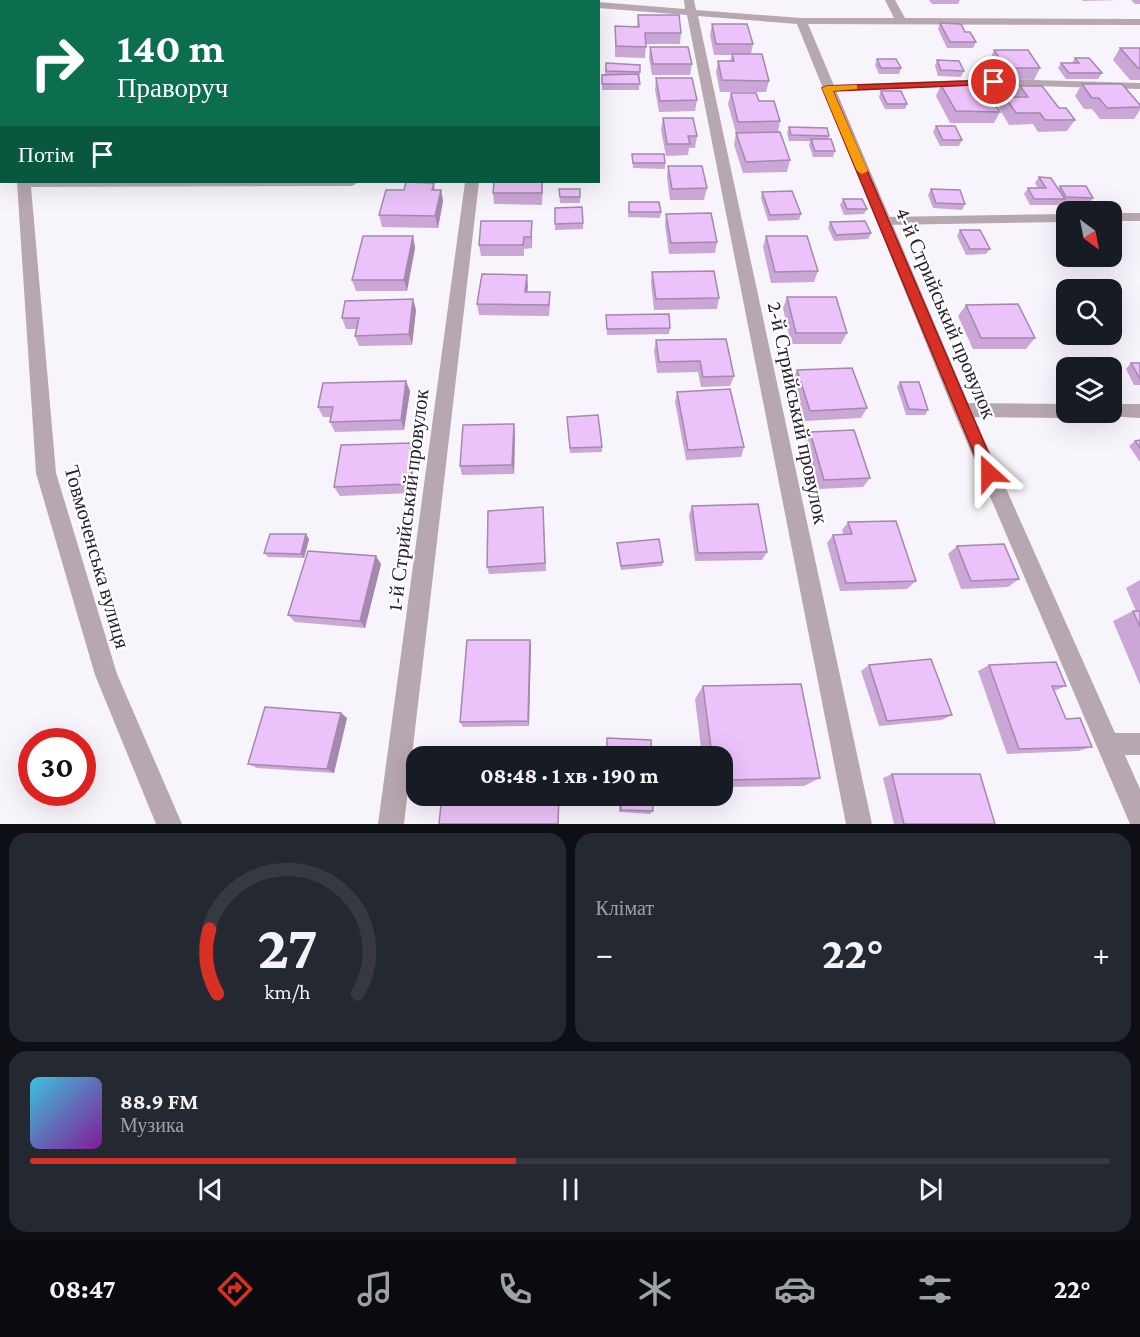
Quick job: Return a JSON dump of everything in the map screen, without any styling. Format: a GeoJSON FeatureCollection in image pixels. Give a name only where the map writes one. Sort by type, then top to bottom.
{"type":"FeatureCollection","features":[{"type":"Feature","properties":{"kind":"street"},"geometry":{"type":"LineString","coordinates":[[496,0],[516,0]]}},
{"type":"Feature","properties":{"kind":"street"},"geometry":{"type":"LineString","coordinates":[[890,0],[901,20]]}},
{"type":"Feature","properties":{"kind":"street"},"geometry":{"type":"LineString","coordinates":[[600,5],[690,6],[801,21],[1140,22]]}},
{"type":"Feature","properties":{"kind":"street","name":"2-й Стрийський провулок"},"geometry":{"type":"LineString","coordinates":[[690,6],[860,824]]}},
{"type":"Feature","properties":{"kind":"street","name":"4-й Стрийський провулок"},"geometry":{"type":"LineString","coordinates":[[801,21],[962,411],[1140,818]]}},
{"type":"Feature","properties":{"kind":"street","name":"Товмоченська вулиця"},"geometry":{"type":"LineString","coordinates":[[24,183],[46,473],[106,675],[169,824]]}},
{"type":"Feature","properties":{"kind":"street","name":"1-й Стрийський провулок"},"geometry":{"type":"LineString","coordinates":[[392,824],[472,183]]}},
{"type":"Feature","properties":{"kind":"lane"},"geometry":{"type":"LineString","coordinates":[[827,88],[994,82],[1140,86]]}},
{"type":"Feature","properties":{"kind":"lane"},"geometry":{"type":"LineString","coordinates":[[1122,218],[1140,217]]}},
{"type":"Feature","properties":{"kind":"lane"},"geometry":{"type":"LineString","coordinates":[[884,221],[1056,218]]}},
{"type":"Feature","properties":{"kind":"lane"},"geometry":{"type":"LineString","coordinates":[[962,411],[1056,411]]}},
{"type":"Feature","properties":{"kind":"lane"},"geometry":{"type":"LineString","coordinates":[[1122,411],[1140,411]]}},
{"type":"Feature","properties":{"kind":"lane"},"geometry":{"type":"LineString","coordinates":[[1108,744],[1140,744]]}},
{"type":"Feature","properties":{"kind":"building"},"geometry":{"type":"Polygon","coordinates":[[[638,15],[679,15],[681,33],[645,33],[646,47],[616,46],[615,26],[639,27],[638,15]]]}},
{"type":"Feature","properties":{"kind":"building"},"geometry":{"type":"Polygon","coordinates":[[[940,23],[961,24],[965,32],[970,32],[976,42],[950,42],[940,23]]]}},
{"type":"Feature","properties":{"kind":"building"},"geometry":{"type":"Polygon","coordinates":[[[712,24],[747,24],[753,44],[716,44],[712,24]]]}},
{"type":"Feature","properties":{"kind":"building"},"geometry":{"type":"Polygon","coordinates":[[[650,47],[688,47],[692,64],[653,64],[650,47]]]}},
{"type":"Feature","properties":{"kind":"building"},"geometry":{"type":"Polygon","coordinates":[[[1120,48],[1140,48],[1140,68],[1138,68],[1120,48]]]}},
{"type":"Feature","properties":{"kind":"building"},"geometry":{"type":"Polygon","coordinates":[[[994,50],[1028,50],[1040,68],[1006,68],[994,50]]]}},
{"type":"Feature","properties":{"kind":"building"},"geometry":{"type":"Polygon","coordinates":[[[732,54],[762,54],[769,81],[722,80],[718,61],[734,61],[732,54]]]}},
{"type":"Feature","properties":{"kind":"building"},"geometry":{"type":"Polygon","coordinates":[[[1075,58],[1089,58],[1102,73],[1069,73],[1061,63],[1079,63],[1075,58]]]}},
{"type":"Feature","properties":{"kind":"building"},"geometry":{"type":"Polygon","coordinates":[[[877,59],[896,59],[901,68],[881,68],[877,59]]]}},
{"type":"Feature","properties":{"kind":"building"},"geometry":{"type":"Polygon","coordinates":[[[937,60],[959,61],[964,71],[941,70],[937,60]]]}},
{"type":"Feature","properties":{"kind":"building"},"geometry":{"type":"Polygon","coordinates":[[[606,63],[640,65],[640,72],[606,71],[606,63]]]}},
{"type":"Feature","properties":{"kind":"building"},"geometry":{"type":"Polygon","coordinates":[[[638,74],[640,84],[602,84],[602,75],[638,74]]]}},
{"type":"Feature","properties":{"kind":"building"},"geometry":{"type":"Polygon","coordinates":[[[656,78],[692,78],[697,100],[660,101],[656,78]]]}},
{"type":"Feature","properties":{"kind":"building"},"geometry":{"type":"Polygon","coordinates":[[[1082,84],[1122,84],[1140,107],[1107,108],[1099,98],[1092,98],[1082,84]]]}},
{"type":"Feature","properties":{"kind":"building"},"geometry":{"type":"Polygon","coordinates":[[[941,85],[983,85],[1000,112],[956,111],[941,85]]]}},
{"type":"Feature","properties":{"kind":"building"},"geometry":{"type":"Polygon","coordinates":[[[1020,86],[1042,86],[1059,108],[1066,108],[1075,120],[1045,120],[1040,113],[1016,113],[1005,97],[1028,97],[1020,86]]]}},
{"type":"Feature","properties":{"kind":"building"},"geometry":{"type":"Polygon","coordinates":[[[881,91],[901,91],[907,104],[887,104],[881,91]]]}},
{"type":"Feature","properties":{"kind":"building"},"geometry":{"type":"Polygon","coordinates":[[[731,93],[756,93],[759,101],[774,101],[780,121],[738,122],[731,93]]]}},
{"type":"Feature","properties":{"kind":"building"},"geometry":{"type":"Polygon","coordinates":[[[663,118],[693,118],[697,136],[688,136],[690,144],[667,144],[663,118]]]}},
{"type":"Feature","properties":{"kind":"building"},"geometry":{"type":"Polygon","coordinates":[[[936,126],[955,126],[962,140],[943,140],[936,126]]]}},
{"type":"Feature","properties":{"kind":"building"},"geometry":{"type":"Polygon","coordinates":[[[789,127],[827,128],[829,136],[791,135],[789,127]]]}},
{"type":"Feature","properties":{"kind":"building"},"geometry":{"type":"Polygon","coordinates":[[[780,132],[790,160],[746,162],[736,133],[780,132]]]}},
{"type":"Feature","properties":{"kind":"building"},"geometry":{"type":"Polygon","coordinates":[[[811,139],[831,139],[835,151],[815,151],[811,139]]]}},
{"type":"Feature","properties":{"kind":"building"},"geometry":{"type":"Polygon","coordinates":[[[632,154],[664,154],[665,163],[633,163],[632,154]]]}},
{"type":"Feature","properties":{"kind":"building"},"geometry":{"type":"Polygon","coordinates":[[[668,166],[702,166],[707,188],[672,189],[668,166]]]}},
{"type":"Feature","properties":{"kind":"building"},"geometry":{"type":"Polygon","coordinates":[[[1039,177],[1051,178],[1065,199],[1034,199],[1028,188],[1046,188],[1039,177]]]}},
{"type":"Feature","properties":{"kind":"building"},"geometry":{"type":"Polygon","coordinates":[[[406,183],[434,183],[432,190],[441,190],[435,216],[379,215],[386,190],[404,190],[406,183]]]}},
{"type":"Feature","properties":{"kind":"building"},"geometry":{"type":"Polygon","coordinates":[[[494,183],[542,183],[542,193],[493,193],[494,183]]]}},
{"type":"Feature","properties":{"kind":"building"},"geometry":{"type":"Polygon","coordinates":[[[1060,186],[1086,186],[1093,198],[1066,197],[1060,186]]]}},
{"type":"Feature","properties":{"kind":"building"},"geometry":{"type":"Polygon","coordinates":[[[559,189],[580,189],[580,197],[560,197],[559,189]]]}},
{"type":"Feature","properties":{"kind":"building"},"geometry":{"type":"Polygon","coordinates":[[[931,189],[960,190],[965,204],[936,203],[931,189]]]}},
{"type":"Feature","properties":{"kind":"building"},"geometry":{"type":"Polygon","coordinates":[[[792,191],[801,214],[770,215],[762,192],[792,191]]]}},
{"type":"Feature","properties":{"kind":"building"},"geometry":{"type":"Polygon","coordinates":[[[843,199],[862,199],[867,209],[847,209],[843,199]]]}},
{"type":"Feature","properties":{"kind":"building"},"geometry":{"type":"Polygon","coordinates":[[[629,202],[659,202],[661,212],[629,212],[629,202]]]}},
{"type":"Feature","properties":{"kind":"building"},"geometry":{"type":"Polygon","coordinates":[[[582,207],[583,223],[555,224],[555,208],[582,207]]]}},
{"type":"Feature","properties":{"kind":"building"},"geometry":{"type":"Polygon","coordinates":[[[711,213],[717,242],[671,243],[666,214],[711,213]]]}},
{"type":"Feature","properties":{"kind":"building"},"geometry":{"type":"Polygon","coordinates":[[[481,221],[532,221],[531,237],[524,237],[523,245],[479,245],[481,221]]]}},
{"type":"Feature","properties":{"kind":"building"},"geometry":{"type":"Polygon","coordinates":[[[865,221],[871,233],[836,235],[830,222],[865,221]]]}},
{"type":"Feature","properties":{"kind":"building"},"geometry":{"type":"Polygon","coordinates":[[[960,230],[980,230],[990,249],[970,249],[960,230]]]}},
{"type":"Feature","properties":{"kind":"building"},"geometry":{"type":"Polygon","coordinates":[[[363,236],[413,236],[404,280],[352,280],[363,236]]]}},
{"type":"Feature","properties":{"kind":"building"},"geometry":{"type":"Polygon","coordinates":[[[766,236],[807,236],[818,271],[775,272],[766,236]]]}},
{"type":"Feature","properties":{"kind":"building"},"geometry":{"type":"Polygon","coordinates":[[[714,271],[719,298],[656,299],[652,272],[714,271]]]}},
{"type":"Feature","properties":{"kind":"building"},"geometry":{"type":"Polygon","coordinates":[[[482,274],[527,275],[525,292],[550,292],[549,305],[477,304],[482,274]]]}},
{"type":"Feature","properties":{"kind":"building"},"geometry":{"type":"Polygon","coordinates":[[[787,297],[836,297],[847,333],[796,333],[787,297]]]}},
{"type":"Feature","properties":{"kind":"building"},"geometry":{"type":"Polygon","coordinates":[[[413,299],[409,334],[355,336],[359,318],[342,318],[345,301],[413,299]]]}},
{"type":"Feature","properties":{"kind":"building"},"geometry":{"type":"Polygon","coordinates":[[[1018,304],[1035,338],[981,338],[966,305],[1018,304]]]}},
{"type":"Feature","properties":{"kind":"building"},"geometry":{"type":"Polygon","coordinates":[[[669,314],[670,328],[607,329],[606,315],[669,314]]]}},
{"type":"Feature","properties":{"kind":"building"},"geometry":{"type":"Polygon","coordinates":[[[726,339],[734,376],[703,377],[700,361],[659,362],[656,340],[726,339]]]}},
{"type":"Feature","properties":{"kind":"building"},"geometry":{"type":"Polygon","coordinates":[[[1131,363],[1140,363],[1140,379],[1131,363]]]}},
{"type":"Feature","properties":{"kind":"building"},"geometry":{"type":"Polygon","coordinates":[[[852,368],[867,408],[810,411],[797,370],[852,368]]]}},
{"type":"Feature","properties":{"kind":"building"},"geometry":{"type":"Polygon","coordinates":[[[406,381],[401,420],[330,422],[333,407],[318,407],[323,383],[406,381]]]}},
{"type":"Feature","properties":{"kind":"building"},"geometry":{"type":"Polygon","coordinates":[[[900,382],[919,382],[928,410],[909,409],[900,382]]]}},
{"type":"Feature","properties":{"kind":"building"},"geometry":{"type":"Polygon","coordinates":[[[730,389],[744,447],[688,450],[677,392],[730,389]]]}},
{"type":"Feature","properties":{"kind":"building"},"geometry":{"type":"Polygon","coordinates":[[[598,415],[602,447],[570,448],[567,417],[598,415]]]}},
{"type":"Feature","properties":{"kind":"building"},"geometry":{"type":"Polygon","coordinates":[[[514,424],[512,465],[460,466],[463,425],[514,424]]]}},
{"type":"Feature","properties":{"kind":"building"},"geometry":{"type":"Polygon","coordinates":[[[854,430],[870,478],[824,480],[810,432],[854,430]]]}},
{"type":"Feature","properties":{"kind":"building"},"geometry":{"type":"Polygon","coordinates":[[[412,443],[408,484],[334,487],[341,445],[412,443]]]}},
{"type":"Feature","properties":{"kind":"building"},"geometry":{"type":"Polygon","coordinates":[[[758,504],[767,552],[698,553],[692,506],[758,504]]]}},
{"type":"Feature","properties":{"kind":"building"},"geometry":{"type":"Polygon","coordinates":[[[543,507],[545,563],[487,567],[488,511],[543,507]]]}},
{"type":"Feature","properties":{"kind":"building"},"geometry":{"type":"Polygon","coordinates":[[[896,521],[916,581],[846,583],[833,535],[852,534],[848,522],[896,521]]]}},
{"type":"Feature","properties":{"kind":"building"},"geometry":{"type":"Polygon","coordinates":[[[270,534],[306,534],[301,554],[264,553],[270,534]]]}},
{"type":"Feature","properties":{"kind":"building"},"geometry":{"type":"Polygon","coordinates":[[[659,539],[663,562],[621,566],[617,543],[659,539]]]}},
{"type":"Feature","properties":{"kind":"building"},"geometry":{"type":"Polygon","coordinates":[[[1004,544],[1019,579],[971,581],[957,546],[1004,544]]]}},
{"type":"Feature","properties":{"kind":"building"},"geometry":{"type":"Polygon","coordinates":[[[308,551],[376,556],[360,621],[288,615],[308,551]]]}},
{"type":"Feature","properties":{"kind":"building"},"geometry":{"type":"Polygon","coordinates":[[[1133,611],[1140,611],[1140,627],[1133,611]]]}},
{"type":"Feature","properties":{"kind":"building"},"geometry":{"type":"Polygon","coordinates":[[[467,640],[530,640],[528,721],[460,722],[467,640]]]}},
{"type":"Feature","properties":{"kind":"building"},"geometry":{"type":"Polygon","coordinates":[[[931,659],[952,715],[887,721],[869,665],[931,659]]]}},
{"type":"Feature","properties":{"kind":"building"},"geometry":{"type":"Polygon","coordinates":[[[1056,662],[1066,686],[1052,686],[1066,719],[1080,718],[1092,747],[1019,749],[989,665],[1056,662]]]}},
{"type":"Feature","properties":{"kind":"building"},"geometry":{"type":"Polygon","coordinates":[[[801,684],[820,778],[733,780],[733,746],[711,746],[703,686],[801,684]]]}},
{"type":"Feature","properties":{"kind":"building"},"geometry":{"type":"Polygon","coordinates":[[[265,707],[341,713],[327,769],[248,764],[265,707]]]}},
{"type":"Feature","properties":{"kind":"building"},"geometry":{"type":"Polygon","coordinates":[[[607,738],[651,740],[651,746],[607,746],[607,738]]]}},
{"type":"Feature","properties":{"kind":"building"},"geometry":{"type":"Polygon","coordinates":[[[892,774],[980,774],[995,824],[904,824],[892,774]]]}},
{"type":"Feature","properties":{"kind":"building"},"geometry":{"type":"Polygon","coordinates":[[[441,806],[559,806],[558,824],[439,824],[441,806]]]}},
{"type":"Feature","properties":{"kind":"building"},"geometry":{"type":"Polygon","coordinates":[[[621,806],[653,806],[653,811],[621,810],[621,806]]]}},
{"type":"Feature","properties":{"kind":"slow traffic"},"geometry":{"type":"LineString","coordinates":[[854,87],[827,88],[862,171]]}},
{"type":"Feature","properties":{"kind":"route"},"geometry":{"type":"LineString","coordinates":[[989,473],[827,88],[994,82]]}}]}
